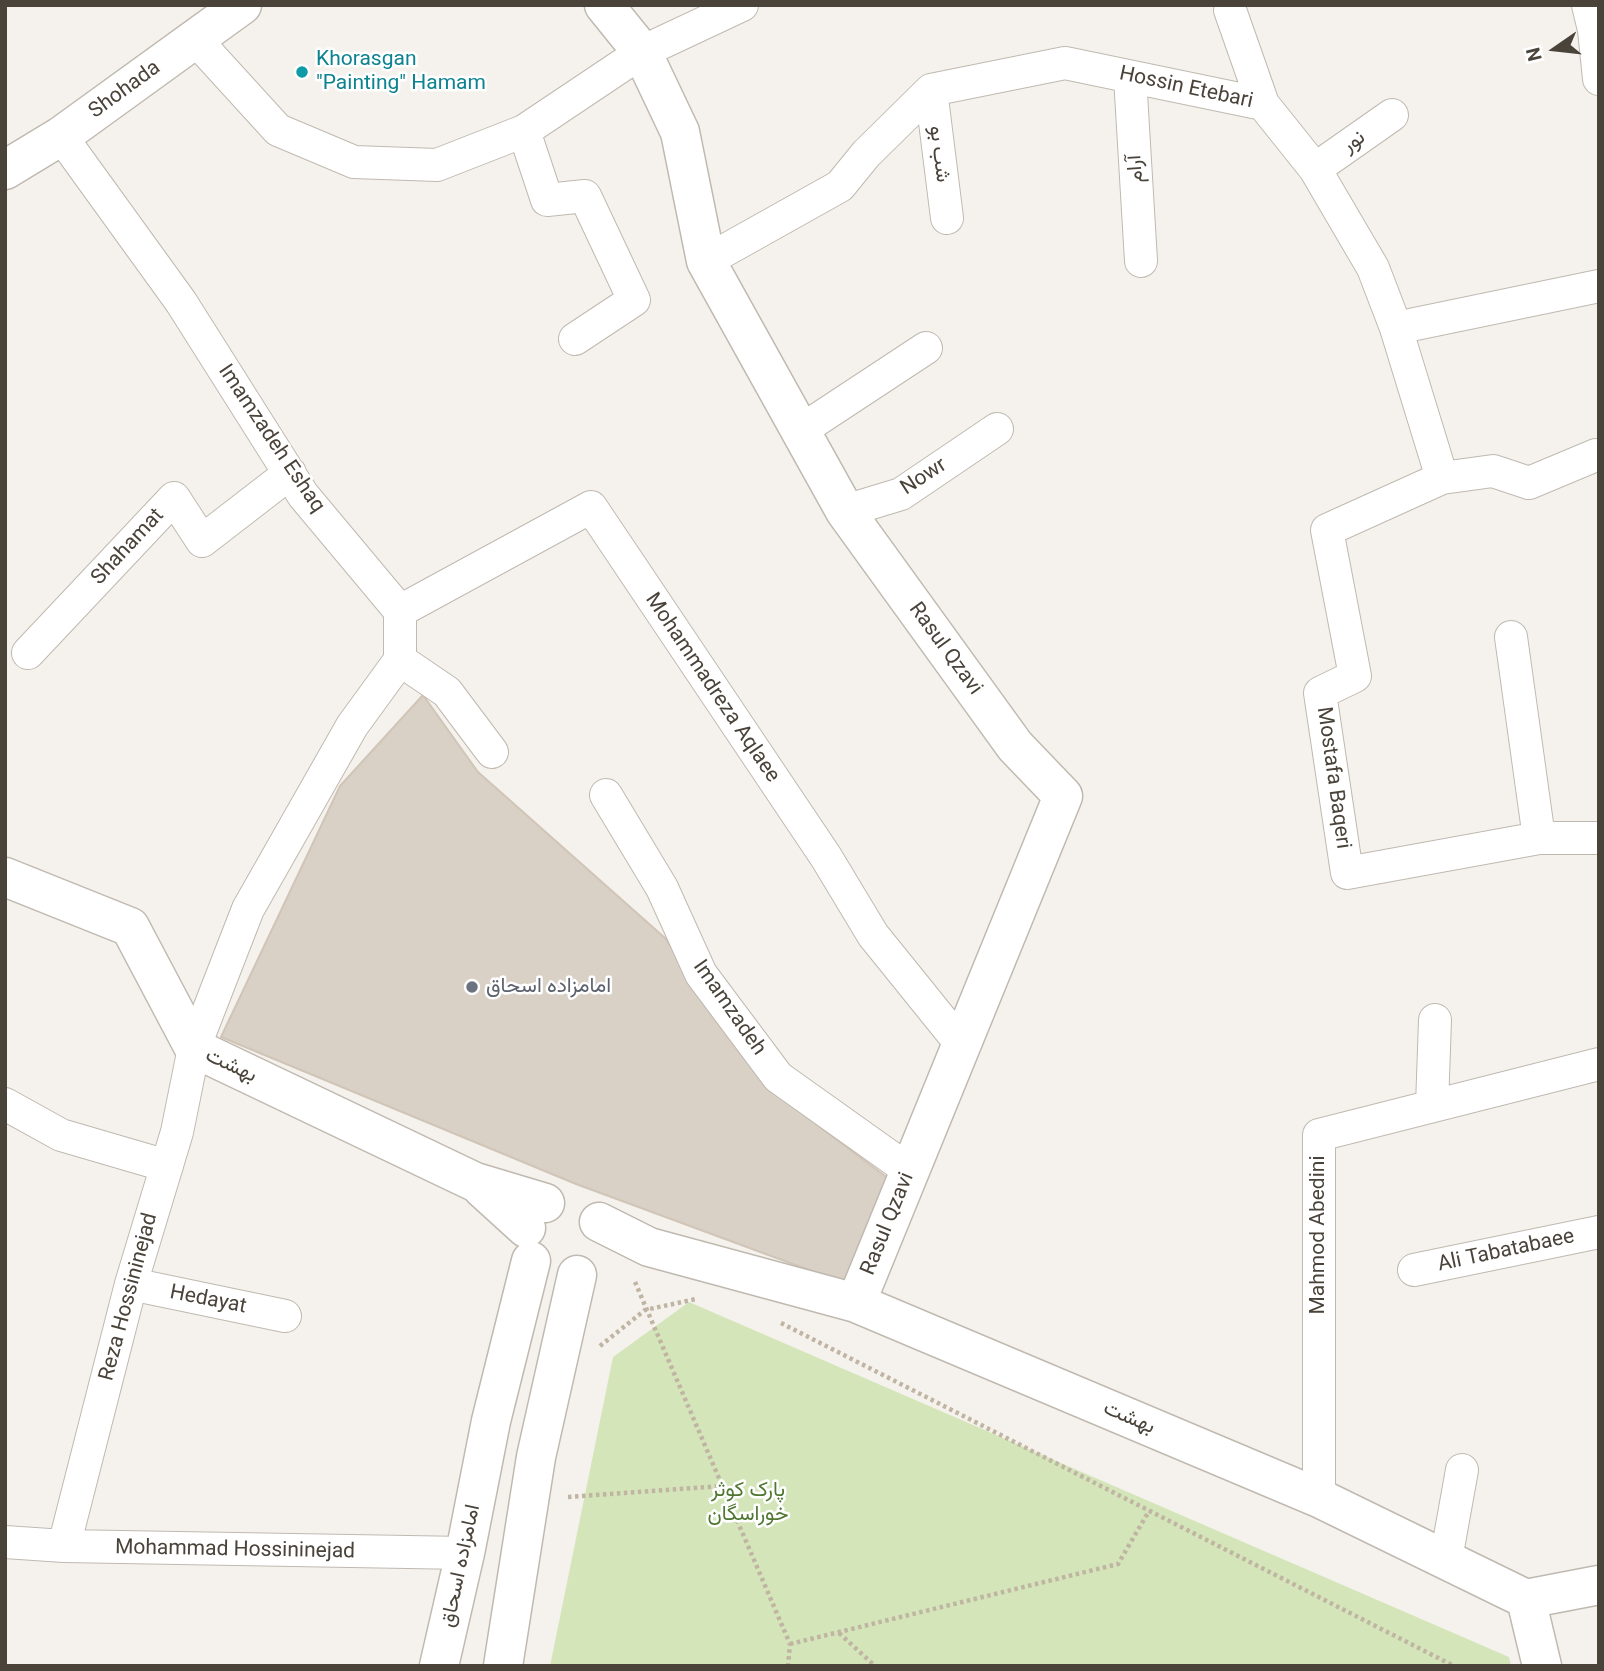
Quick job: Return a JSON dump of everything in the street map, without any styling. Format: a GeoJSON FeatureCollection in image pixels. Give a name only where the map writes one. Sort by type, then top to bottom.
{"type":"FeatureCollection","features":[{"type":"Feature","properties":{"kind":"street","name":"Shohada"},"geometry":{"type":"LineString","coordinates":[[5,170],[61,136],[242,5]]}},
{"type":"Feature","properties":{"kind":"street","name":"Rasul Qzavi"},"geometry":{"type":"LineString","coordinates":[[604,5],[642,52],[680,132],[706,261],[845,511],[1015,746],[1063,796],[856,1303]]}},
{"type":"Feature","properties":{"kind":"street"},"geometry":{"type":"LineString","coordinates":[[195,39],[278,130],[354,162],[437,165],[524,131],[642,52],[742,5]]}},
{"type":"Feature","properties":{"kind":"street"},"geometry":{"type":"LineString","coordinates":[[1588,5],[1594,30],[1599,79]]}},
{"type":"Feature","properties":{"kind":"street"},"geometry":{"type":"LineString","coordinates":[[1230,10],[1264,104]]}},
{"type":"Feature","properties":{"kind":"street","name":"Hossin Etebari"},"geometry":{"type":"LineString","coordinates":[[931,90],[1065,63],[1264,104],[1315,169],[1373,268],[1396,328],[1442,478]]}},
{"type":"Feature","properties":{"kind":"street","name":"آرام"},"geometry":{"type":"LineString","coordinates":[[1130,77],[1142,261]]}},
{"type":"Feature","properties":{"kind":"street"},"geometry":{"type":"LineString","coordinates":[[706,261],[840,186],[866,154],[931,90]]}},
{"type":"Feature","properties":{"kind":"street","name":"شب بو"},"geometry":{"type":"LineString","coordinates":[[931,90],[947,218]]}},
{"type":"Feature","properties":{"kind":"street","name":"نور"},"geometry":{"type":"LineString","coordinates":[[1315,169],[1392,116]]}},
{"type":"Feature","properties":{"kind":"street"},"geometry":{"type":"LineString","coordinates":[[524,131],[547,200],[584,196],[634,300],[575,339]]}},
{"type":"Feature","properties":{"kind":"street","name":"Imamzadeh Eshaq"},"geometry":{"type":"LineString","coordinates":[[61,136],[181,302],[303,495],[400,611]]}},
{"type":"Feature","properties":{"kind":"street"},"geometry":{"type":"LineString","coordinates":[[1396,328],[1599,286]]}},
{"type":"Feature","properties":{"kind":"street"},"geometry":{"type":"LineString","coordinates":[[800,431],[926,348]]}},
{"type":"Feature","properties":{"kind":"street","name":"Nowr"},"geometry":{"type":"LineString","coordinates":[[845,511],[901,494],[997,429]]}},
{"type":"Feature","properties":{"kind":"street","name":"Mostafa Baqeri"},"geometry":{"type":"LineString","coordinates":[[1596,455],[1529,483],[1493,471],[1442,478],[1328,530],[1355,676],[1320,693],[1347,873],[1539,838],[1599,838]]}},
{"type":"Feature","properties":{"kind":"street","name":"Shahamat"},"geometry":{"type":"LineString","coordinates":[[28,653],[174,498],[202,541],[290,474]]}},
{"type":"Feature","properties":{"kind":"street","name":"Mohammadreza Aqlaee"},"geometry":{"type":"LineString","coordinates":[[400,611],[591,507],[826,857],[873,935],[961,1044]]}},
{"type":"Feature","properties":{"kind":"street"},"geometry":{"type":"LineString","coordinates":[[194,1048],[248,909],[352,726],[400,660],[400,611]]}},
{"type":"Feature","properties":{"kind":"street"},"geometry":{"type":"LineString","coordinates":[[1511,637],[1539,838]]}},
{"type":"Feature","properties":{"kind":"street"},"geometry":{"type":"LineString","coordinates":[[400,660],[447,692],[492,752]]}},
{"type":"Feature","properties":{"kind":"street","name":"Imamzadeh"},"geometry":{"type":"LineString","coordinates":[[606,795],[662,888],[701,974],[778,1077],[910,1171]]}},
{"type":"Feature","properties":{"kind":"street","name":"بهشت"},"geometry":{"type":"LineString","coordinates":[[5,877],[130,927],[194,1048],[475,1182],[534,1231]]}},
{"type":"Feature","properties":{"kind":"street"},"geometry":{"type":"LineString","coordinates":[[1432,1106],[1435,1020]]}},
{"type":"Feature","properties":{"kind":"street","name":"Reza Hossininejad"},"geometry":{"type":"LineString","coordinates":[[64,1546],[131,1284],[177,1132],[194,1048]]}},
{"type":"Feature","properties":{"kind":"street","name":"Mahmod Abedini"},"geometry":{"type":"LineString","coordinates":[[1319,1497],[1319,1135],[1599,1064]]}},
{"type":"Feature","properties":{"kind":"street"},"geometry":{"type":"LineString","coordinates":[[5,1104],[61,1135],[167,1166]]}},
{"type":"Feature","properties":{"kind":"street"},"geometry":{"type":"LineString","coordinates":[[503,1666],[536,1457],[609,1251],[591,1211],[569,1199],[557,1199],[534,1231],[540,1270],[552,1275],[564,1277],[609,1251]]}},
{"type":"Feature","properties":{"kind":"street","name":"امامزاده اسحاق"},"geometry":{"type":"LineString","coordinates":[[439,1666],[534,1231]]}},
{"type":"Feature","properties":{"kind":"street","name":"Ali Tabatabaee"},"geometry":{"type":"LineString","coordinates":[[1414,1270],[1599,1232]]}},
{"type":"Feature","properties":{"kind":"street","name":"بهشت"},"geometry":{"type":"LineString","coordinates":[[609,1251],[856,1303],[1319,1497],[1526,1599]]}},
{"type":"Feature","properties":{"kind":"street","name":"Hedayat"},"geometry":{"type":"LineString","coordinates":[[131,1284],[285,1316]]}},
{"type":"Feature","properties":{"kind":"street"},"geometry":{"type":"LineString","coordinates":[[1446,1559],[1462,1470]]}},
{"type":"Feature","properties":{"kind":"street","name":"Mohammad Hossininejad"},"geometry":{"type":"LineString","coordinates":[[5,1542],[64,1546],[465,1553]]}},
{"type":"Feature","properties":{"kind":"street"},"geometry":{"type":"LineString","coordinates":[[1542,1666],[1526,1599],[1599,1585]]}},
{"type":"Feature","properties":{"kind":"path"},"geometry":{"type":"LineString","coordinates":[[609,1251],[645,1310],[790,1644],[788,1666]]}},
{"type":"Feature","properties":{"kind":"path"},"geometry":{"type":"LineString","coordinates":[[594,1352],[645,1310],[709,1296]]}},
{"type":"Feature","properties":{"kind":"path"},"geometry":{"type":"LineString","coordinates":[[771,1318],[1454,1666]]}},
{"type":"Feature","properties":{"kind":"path"},"geometry":{"type":"LineString","coordinates":[[565,1510],[569,1483]]}},
{"type":"Feature","properties":{"kind":"path"},"geometry":{"type":"LineString","coordinates":[[567,1497],[721,1486]]}},
{"type":"Feature","properties":{"kind":"path"},"geometry":{"type":"LineString","coordinates":[[790,1644],[1118,1564],[1149,1511]]}},
{"type":"Feature","properties":{"kind":"path"},"geometry":{"type":"LineString","coordinates":[[839,1632],[875,1666]]}},
{"type":"Feature","properties":{"kind":"green space","name":"پارک کوثر خوراسگان"},"geometry":{"type":"Polygon","coordinates":[[[689,1302],[1509,1657],[1511,1666],[550,1666],[613,1357],[689,1302]]]}},
{"type":"Feature","properties":{"kind":"building","name":"امامزاده اسحاق"},"geometry":{"type":"Polygon","coordinates":[[[423,695],[478,772],[665,938],[767,1087],[889,1179],[847,1284],[576,1184],[221,1037],[340,786],[423,695]]]}},
{"type":"Feature","properties":{"kind":"place","name":"Khorasgan \"Painting\" Hamam"},"geometry":{"type":"Point","coordinates":[302,72]}},
{"type":"Feature","properties":{"kind":"place","name":"امامزاده اسحاق"},"geometry":{"type":"Point","coordinates":[472,987]}}]}
